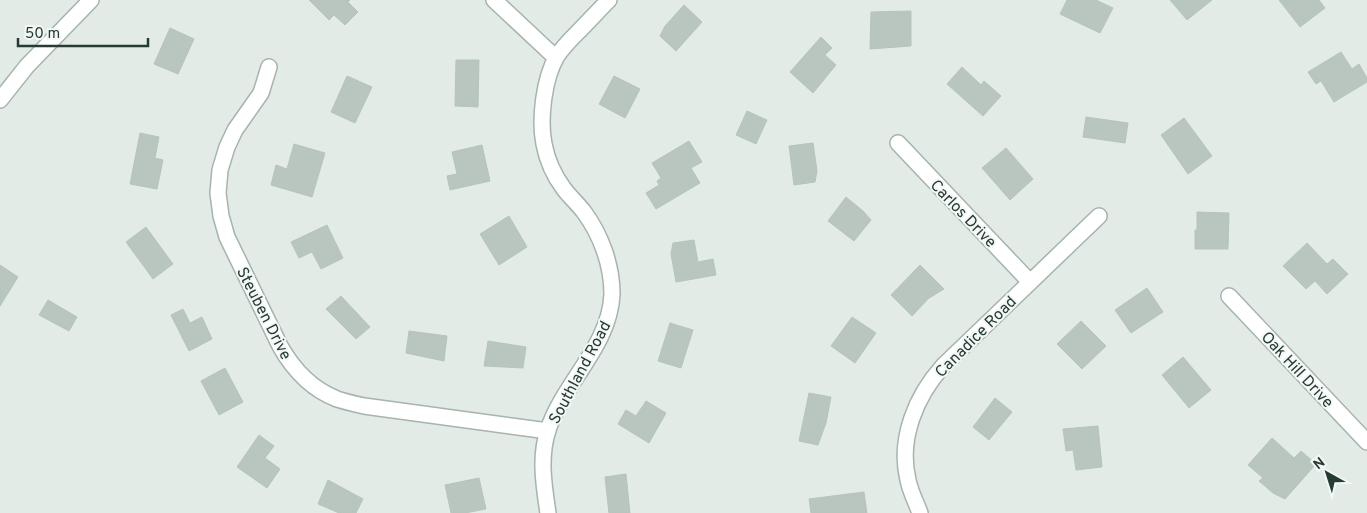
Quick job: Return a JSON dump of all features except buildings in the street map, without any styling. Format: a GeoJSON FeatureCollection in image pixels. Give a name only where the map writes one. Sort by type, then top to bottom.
{"type":"FeatureCollection","features":[{"type":"Feature","properties":{"kind":"street"},"geometry":{"type":"LineString","coordinates":[[0,100],[27,66],[91,0]]}},
{"type":"Feature","properties":{"kind":"street"},"geometry":{"type":"LineString","coordinates":[[494,0],[556,58]]}},
{"type":"Feature","properties":{"kind":"street","name":"Southland Road"},"geometry":{"type":"LineString","coordinates":[[548,513],[543,479],[543,456],[548,431],[556,411],[601,335],[608,315],[612,294],[610,273],[604,250],[595,230],[551,167],[544,144],[542,123],[544,95],[551,68],[556,58],[609,0]]}},
{"type":"Feature","properties":{"kind":"street","name":"Steuben Drive"},"geometry":{"type":"LineString","coordinates":[[269,67],[261,93],[235,130],[226,147],[220,170],[218,194],[221,216],[227,237],[288,360],[304,379],[337,399],[364,406],[548,431]]}},
{"type":"Feature","properties":{"kind":"street","name":"Carlos Drive"},"geometry":{"type":"LineString","coordinates":[[898,143],[1030,282]]}},
{"type":"Feature","properties":{"kind":"street","name":"Canadice Road"},"geometry":{"type":"LineString","coordinates":[[920,513],[908,481],[905,448],[910,424],[921,396],[932,378],[943,366],[1099,216]]}},
{"type":"Feature","properties":{"kind":"street","name":"Oak Hill Drive"},"geometry":{"type":"LineString","coordinates":[[1230,296],[1367,442]]}}]}
